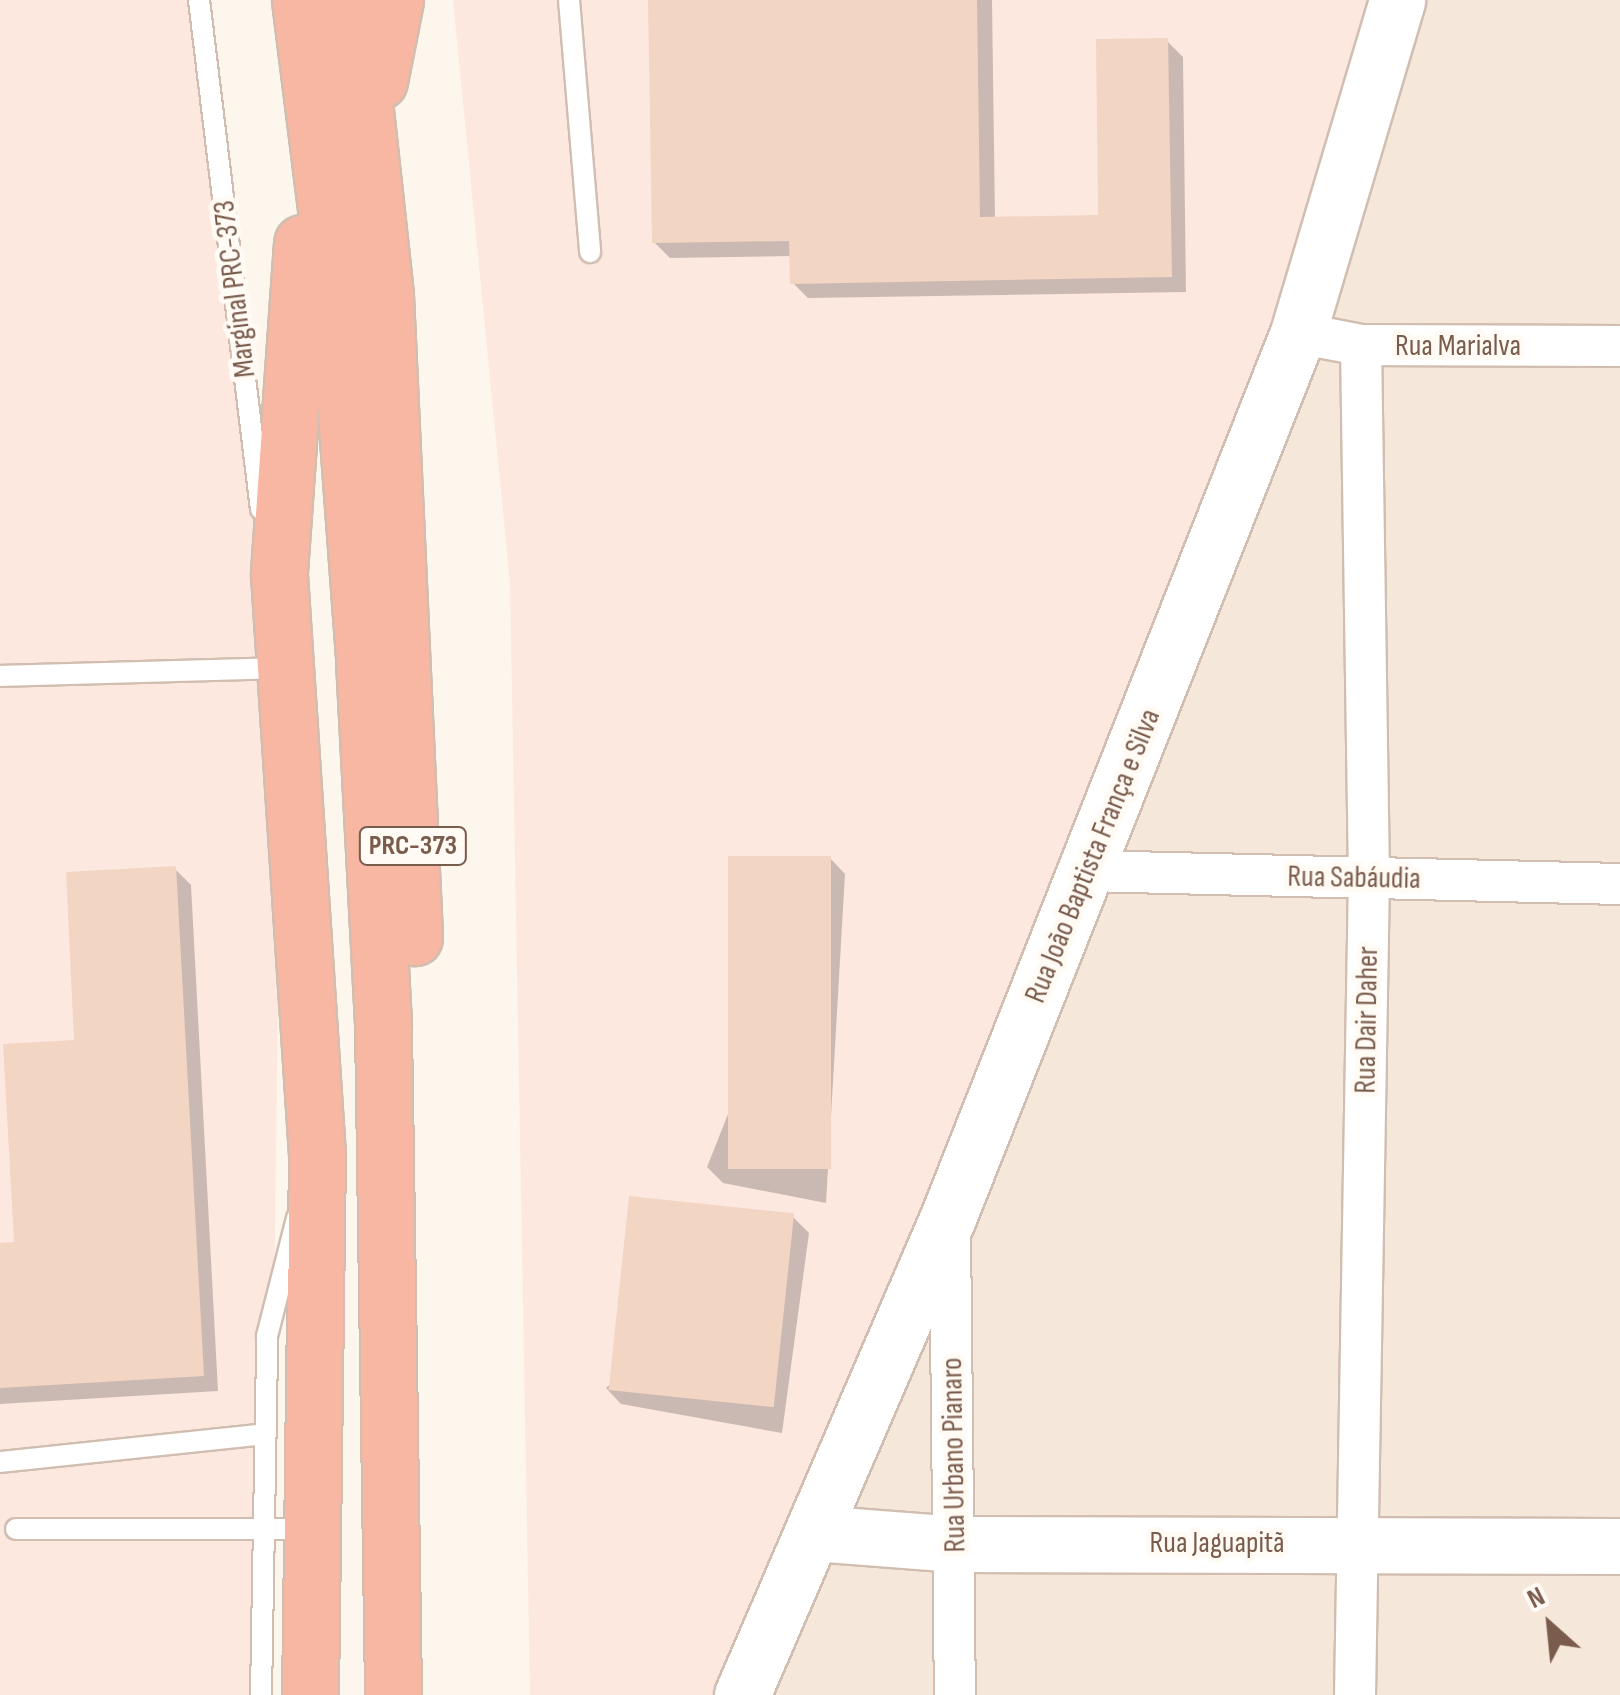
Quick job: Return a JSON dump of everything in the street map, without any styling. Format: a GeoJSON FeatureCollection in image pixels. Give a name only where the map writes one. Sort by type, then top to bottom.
{"type":"FeatureCollection","features":[{"type":"Feature","properties":{"kind":"highway","name":"PRC-373"},"geometry":{"type":"LineString","coordinates":[[353,0],[370,128],[412,798],[427,1695]]}},
{"type":"Feature","properties":{"kind":"highway"},"geometry":{"type":"LineString","coordinates":[[370,128],[395,0]]}},
{"type":"Feature","properties":{"kind":"highway"},"geometry":{"type":"LineString","coordinates":[[302,13],[302,280],[279,575],[317,1154],[288,1528],[310,1695]]}},
{"type":"Feature","properties":{"kind":"highway","name":"PRC-373"},"geometry":{"type":"LineString","coordinates":[[302,13],[338,303],[365,680],[383,1026],[393,1695]]}},
{"type":"Feature","properties":{"kind":"main road","name":"Rua João Baptista França e Silva"},"geometry":{"type":"LineString","coordinates":[[742,1695],[949,1214],[1298,333],[1397,0]]}},
{"type":"Feature","properties":{"kind":"main road","name":"Rua Jaguapitã"},"geometry":{"type":"LineString","coordinates":[[814,1533],[957,1544],[1620,1546]]}},
{"type":"Feature","properties":{"kind":"street","name":"Rua Marialva"},"geometry":{"type":"LineString","coordinates":[[1298,333],[1362,345],[1620,346]]}},
{"type":"Feature","properties":{"kind":"street","name":"Rua Dair Daher"},"geometry":{"type":"LineString","coordinates":[[1355,1695],[1362,1543],[1369,878],[1362,345]]}},
{"type":"Feature","properties":{"kind":"street","name":"Rua Sabáudia"},"geometry":{"type":"LineString","coordinates":[[1088,871],[1620,884]]}},
{"type":"Feature","properties":{"kind":"street","name":"Rua Urbano Pianaro"},"geometry":{"type":"LineString","coordinates":[[949,1214],[957,1544],[955,1695]]}},
{"type":"Feature","properties":{"kind":"lane","name":"Marginal PRC-373"},"geometry":{"type":"LineString","coordinates":[[199,0],[264,534],[279,575]]}},
{"type":"Feature","properties":{"kind":"lane"},"geometry":{"type":"LineString","coordinates":[[569,0],[590,252]]}},
{"type":"Feature","properties":{"kind":"lane"},"geometry":{"type":"LineString","coordinates":[[0,676],[284,668]]}},
{"type":"Feature","properties":{"kind":"lane"},"geometry":{"type":"LineString","coordinates":[[262,1695],[288,1528],[265,1434],[270,1312],[317,1154]]}},
{"type":"Feature","properties":{"kind":"lane"},"geometry":{"type":"LineString","coordinates":[[0,1462],[265,1434]]}},
{"type":"Feature","properties":{"kind":"lane"},"geometry":{"type":"LineString","coordinates":[[16,1529],[288,1528]]}},
{"type":"Feature","properties":{"kind":"shaded area"},"geometry":{"type":"Polygon","coordinates":[[[0,0],[190,0],[268,620],[279,916],[269,1695],[0,1695],[0,0]]]}},
{"type":"Feature","properties":{"kind":"shaded area"},"geometry":{"type":"Polygon","coordinates":[[[453,0],[1409,0],[750,1695],[530,1695],[510,583],[453,0]]]}},
{"type":"Feature","properties":{"kind":"shaded area"},"geometry":{"type":"Polygon","coordinates":[[[1409,0],[1620,0],[1620,1695],[776,1695],[819,1539],[1409,0]]]}},
{"type":"Feature","properties":{"kind":"building"},"geometry":{"type":"Polygon","coordinates":[[[648,0],[977,0],[980,217],[1098,215],[1096,39],[1168,38],[1172,277],[790,284],[789,241],[652,243],[648,0]]]}},
{"type":"Feature","properties":{"kind":"building"},"geometry":{"type":"Polygon","coordinates":[[[728,856],[831,856],[831,1169],[728,1169],[728,856]]]}},
{"type":"Feature","properties":{"kind":"building"},"geometry":{"type":"Polygon","coordinates":[[[176,866],[204,1376],[0,1388],[0,1243],[14,1242],[3,1044],[74,1040],[66,872],[176,866]]]}},
{"type":"Feature","properties":{"kind":"building"},"geometry":{"type":"Polygon","coordinates":[[[629,1196],[794,1213],[774,1407],[609,1390],[629,1196]]]}}]}
